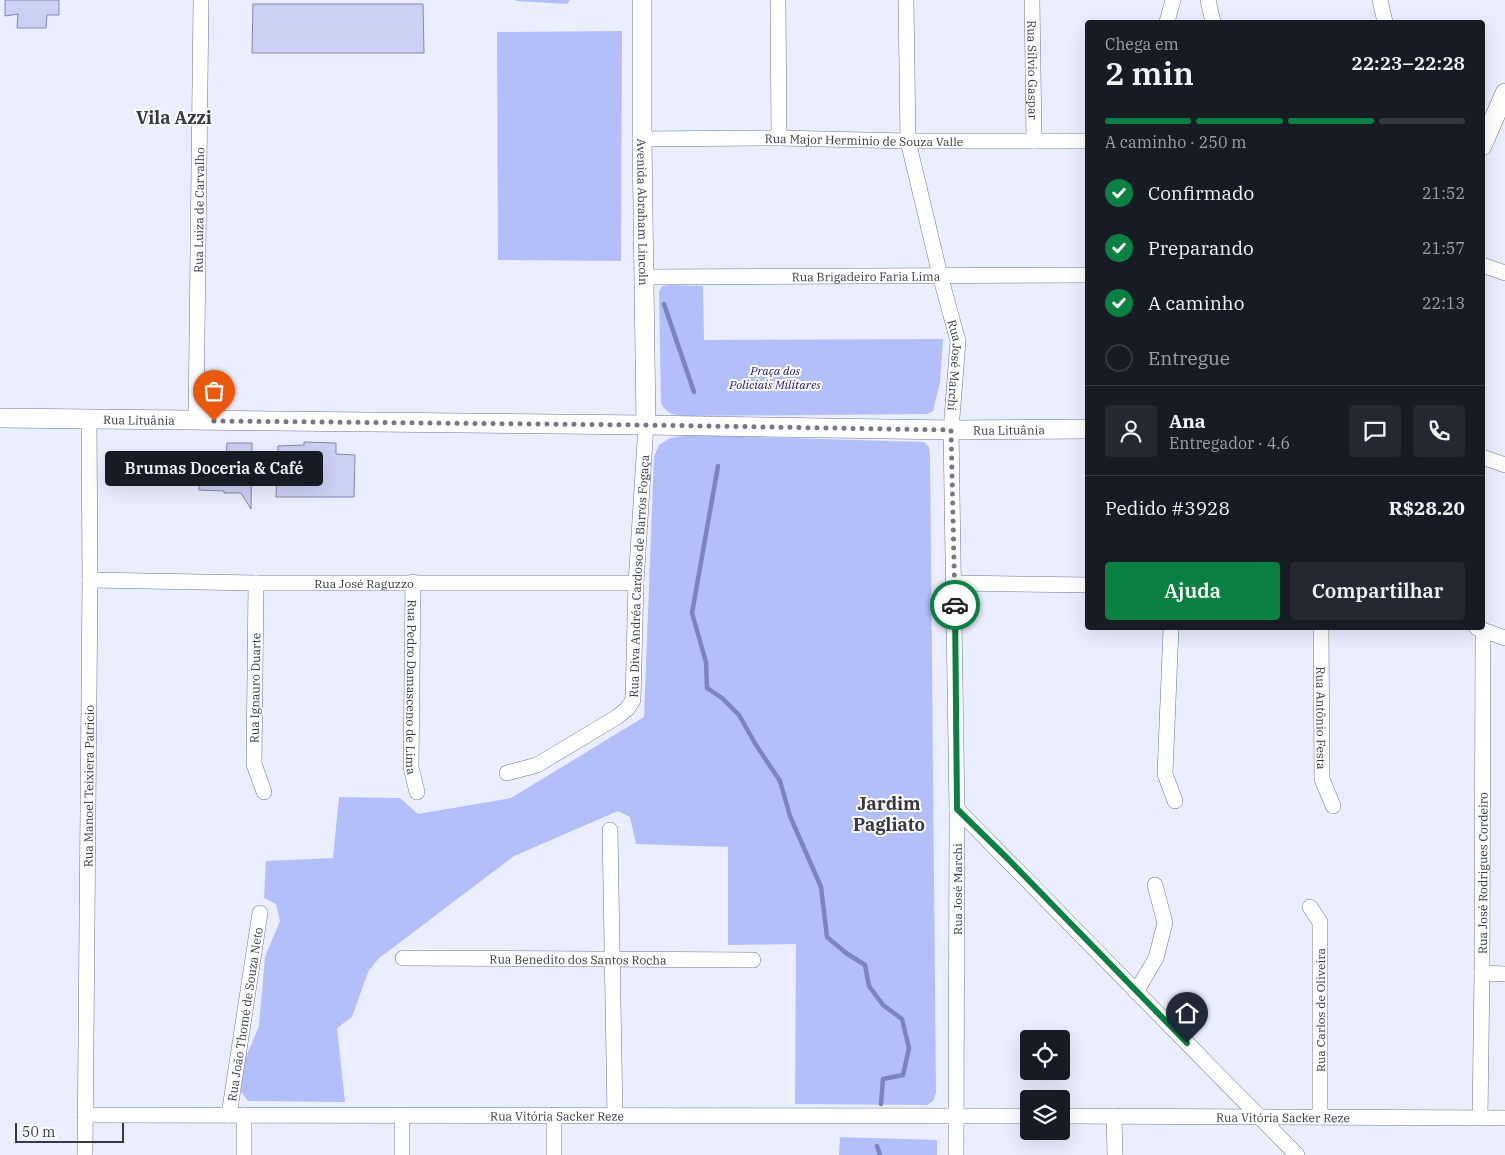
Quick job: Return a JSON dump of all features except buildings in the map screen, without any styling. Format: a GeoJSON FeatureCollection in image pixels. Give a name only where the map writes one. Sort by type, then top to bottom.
{"type":"FeatureCollection","features":[{"type":"Feature","properties":{"kind":"street","name":"Rua Luiza de Carvalho"},"geometry":{"type":"LineString","coordinates":[[196,421],[201,0]]}},
{"type":"Feature","properties":{"kind":"street","name":"Avenida Abraham Lincoln"},"geometry":{"type":"LineString","coordinates":[[642,0],[646,425]]}},
{"type":"Feature","properties":{"kind":"street"},"geometry":{"type":"LineString","coordinates":[[778,0],[779,138]]}},
{"type":"Feature","properties":{"kind":"street","name":"Rua José Marchi"},"geometry":{"type":"LineString","coordinates":[[906,0],[908,141],[958,341],[951,430],[957,809],[956,1155]]}},
{"type":"Feature","properties":{"kind":"street","name":"Rua Sílvio Gaspar"},"geometry":{"type":"LineString","coordinates":[[1032,0],[1034,141]]}},
{"type":"Feature","properties":{"kind":"street"},"geometry":{"type":"LineString","coordinates":[[1168,20],[1173,0]]}},
{"type":"Feature","properties":{"kind":"street"},"geometry":{"type":"LineString","coordinates":[[1208,0],[1213,20]]}},
{"type":"Feature","properties":{"kind":"street"},"geometry":{"type":"LineString","coordinates":[[1380,0],[1385,20]]}},
{"type":"Feature","properties":{"kind":"street"},"geometry":{"type":"LineString","coordinates":[[1485,139],[1505,93]]}},
{"type":"Feature","properties":{"kind":"street","name":"Rua Major Herminio de Souza Valle"},"geometry":{"type":"LineString","coordinates":[[642,139],[779,138],[908,141],[1085,141]]}},
{"type":"Feature","properties":{"kind":"street"},"geometry":{"type":"LineString","coordinates":[[1485,266],[1505,274]]}},
{"type":"Feature","properties":{"kind":"street","name":"Rua Brigadeiro Faria Lima"},"geometry":{"type":"LineString","coordinates":[[645,277],[1085,275]]}},
{"type":"Feature","properties":{"kind":"street","name":"Rua Lituânia"},"geometry":{"type":"LineString","coordinates":[[0,418],[951,430],[1085,429]]}},
{"type":"Feature","properties":{"kind":"street","name":"Rua Manoel Teixiera Patricio"},"geometry":{"type":"LineString","coordinates":[[85,1155],[90,580],[89,418]]}},
{"type":"Feature","properties":{"kind":"street","name":"Rua Diva Andréa Cardoso de Barros Fogaça"},"geometry":{"type":"LineString","coordinates":[[508,773],[537,765],[617,717],[628,709],[633,700],[636,583],[646,425]]}},
{"type":"Feature","properties":{"kind":"street"},"geometry":{"type":"LineString","coordinates":[[1485,458],[1505,465]]}},
{"type":"Feature","properties":{"kind":"street","name":"Rua José Raguzzo"},"geometry":{"type":"LineString","coordinates":[[90,580],[256,583],[636,583]]}},
{"type":"Feature","properties":{"kind":"street","name":"Rua Pedro Damasceno de Lima"},"geometry":{"type":"LineString","coordinates":[[413,582],[411,767],[417,792]]}},
{"type":"Feature","properties":{"kind":"street","name":"Rua Ignauro Duarte"},"geometry":{"type":"LineString","coordinates":[[256,583],[254,764],[264,792]]}},
{"type":"Feature","properties":{"kind":"street"},"geometry":{"type":"LineString","coordinates":[[954,583],[1085,585]]}},
{"type":"Feature","properties":{"kind":"street"},"geometry":{"type":"LineString","coordinates":[[1171,630],[1165,774],[1175,801]]}},
{"type":"Feature","properties":{"kind":"street","name":"Rua Antônio Festa"},"geometry":{"type":"LineString","coordinates":[[1321,630],[1322,778],[1334,806]]}},
{"type":"Feature","properties":{"kind":"street","name":"Rua José Rodrigues Cordeiro"},"geometry":{"type":"LineString","coordinates":[[1480,630],[1482,973],[1480,1117]]}},
{"type":"Feature","properties":{"kind":"street"},"geometry":{"type":"LineString","coordinates":[[1483,630],[1505,638]]}},
{"type":"Feature","properties":{"kind":"street"},"geometry":{"type":"LineString","coordinates":[[957,809],[1297,1155]]}},
{"type":"Feature","properties":{"kind":"street"},"geometry":{"type":"LineString","coordinates":[[610,830],[615,1116]]}},
{"type":"Feature","properties":{"kind":"street"},"geometry":{"type":"LineString","coordinates":[[1136,992],[1156,958],[1165,923],[1155,885]]}},
{"type":"Feature","properties":{"kind":"street","name":"Rua Carlos de Oliveira"},"geometry":{"type":"LineString","coordinates":[[1310,906],[1320,922],[1320,1117]]}},
{"type":"Feature","properties":{"kind":"street","name":"Rua João Thomé de Souza Neto"},"geometry":{"type":"LineString","coordinates":[[244,1155],[236,1115],[260,913]]}},
{"type":"Feature","properties":{"kind":"street","name":"Rua Benedito dos Santos Rocha"},"geometry":{"type":"LineString","coordinates":[[403,958],[753,960]]}},
{"type":"Feature","properties":{"kind":"street"},"geometry":{"type":"LineString","coordinates":[[1482,973],[1505,974]]}},
{"type":"Feature","properties":{"kind":"street","name":"Rua Vitória Sacker Reze"},"geometry":{"type":"LineString","coordinates":[[85,1115],[1020,1116]]}},
{"type":"Feature","properties":{"kind":"street"},"geometry":{"type":"LineString","coordinates":[[402,1115],[402,1155]]}},
{"type":"Feature","properties":{"kind":"street"},"geometry":{"type":"LineString","coordinates":[[554,1115],[554,1155]]}},
{"type":"Feature","properties":{"kind":"street","name":"Rua Vitória Sacker Reze"},"geometry":{"type":"LineString","coordinates":[[1070,1116],[1505,1118]]}},
{"type":"Feature","properties":{"kind":"street"},"geometry":{"type":"LineString","coordinates":[[1114,1116],[1115,1155]]}},
{"type":"Feature","properties":{"kind":"green space"},"geometry":{"type":"Polygon","coordinates":[[[516,0],[570,0],[567,4],[516,0]]]}},
{"type":"Feature","properties":{"kind":"green space"},"geometry":{"type":"Polygon","coordinates":[[[622,31],[621,261],[498,260],[497,32],[622,31]]]}},
{"type":"Feature","properties":{"kind":"green space","name":"Praça dos Policiais Militares"},"geometry":{"type":"Polygon","coordinates":[[[662,286],[703,286],[704,340],[943,339],[940,382],[933,411],[927,414],[687,416],[671,414],[661,403],[659,292],[662,286]]]}},
{"type":"Feature","properties":{"kind":"green space"},"geometry":{"type":"Polygon","coordinates":[[[688,435],[924,442],[929,447],[936,1093],[933,1101],[927,1105],[795,1104],[796,944],[728,945],[728,847],[636,844],[630,817],[618,811],[514,856],[378,959],[368,972],[352,1017],[337,1028],[345,1102],[248,1101],[239,1089],[243,1064],[259,1026],[265,957],[280,921],[276,904],[264,898],[266,861],[333,858],[339,797],[400,798],[418,814],[511,798],[644,717],[654,457],[659,445],[670,438],[688,435]]]}},
{"type":"Feature","properties":{"kind":"green space"},"geometry":{"type":"Polygon","coordinates":[[[840,1137],[937,1140],[937,1155],[839,1155],[840,1137]]]}},
{"type":"Feature","properties":{"kind":"waterway"},"geometry":{"type":"LineString","coordinates":[[664,304],[694,392]]}},
{"type":"Feature","properties":{"kind":"waterway"},"geometry":{"type":"LineString","coordinates":[[718,466],[692,613],[706,662],[707,688],[722,698],[739,715],[780,781],[790,816],[821,887],[827,937],[846,953],[865,965],[869,986],[883,1005],[902,1019],[909,1048],[903,1075],[883,1079],[881,1104]]}},
{"type":"Feature","properties":{"kind":"waterway"},"geometry":{"type":"LineString","coordinates":[[877,1146],[880,1155]]}},
{"type":"Feature","properties":{"kind":"way so far"},"geometry":{"type":"LineString","coordinates":[[214,421],[951,430],[955,605]]}},
{"type":"Feature","properties":{"kind":"place","name":"Brumas Doceria & Café"},"geometry":{"type":"Point","coordinates":[214,421]}},
{"type":"Feature","properties":{"kind":"district","name":"Vila Azzi"},"geometry":{"type":"Point","coordinates":[174,117]}},
{"type":"Feature","properties":{"kind":"district","name":"Jardim Pagliato"},"geometry":{"type":"Point","coordinates":[889,813]}},
{"type":"Feature","properties":{"kind":"route"},"geometry":{"type":"LineString","coordinates":[[955,605],[957,809],[1187,1043]]}}]}
